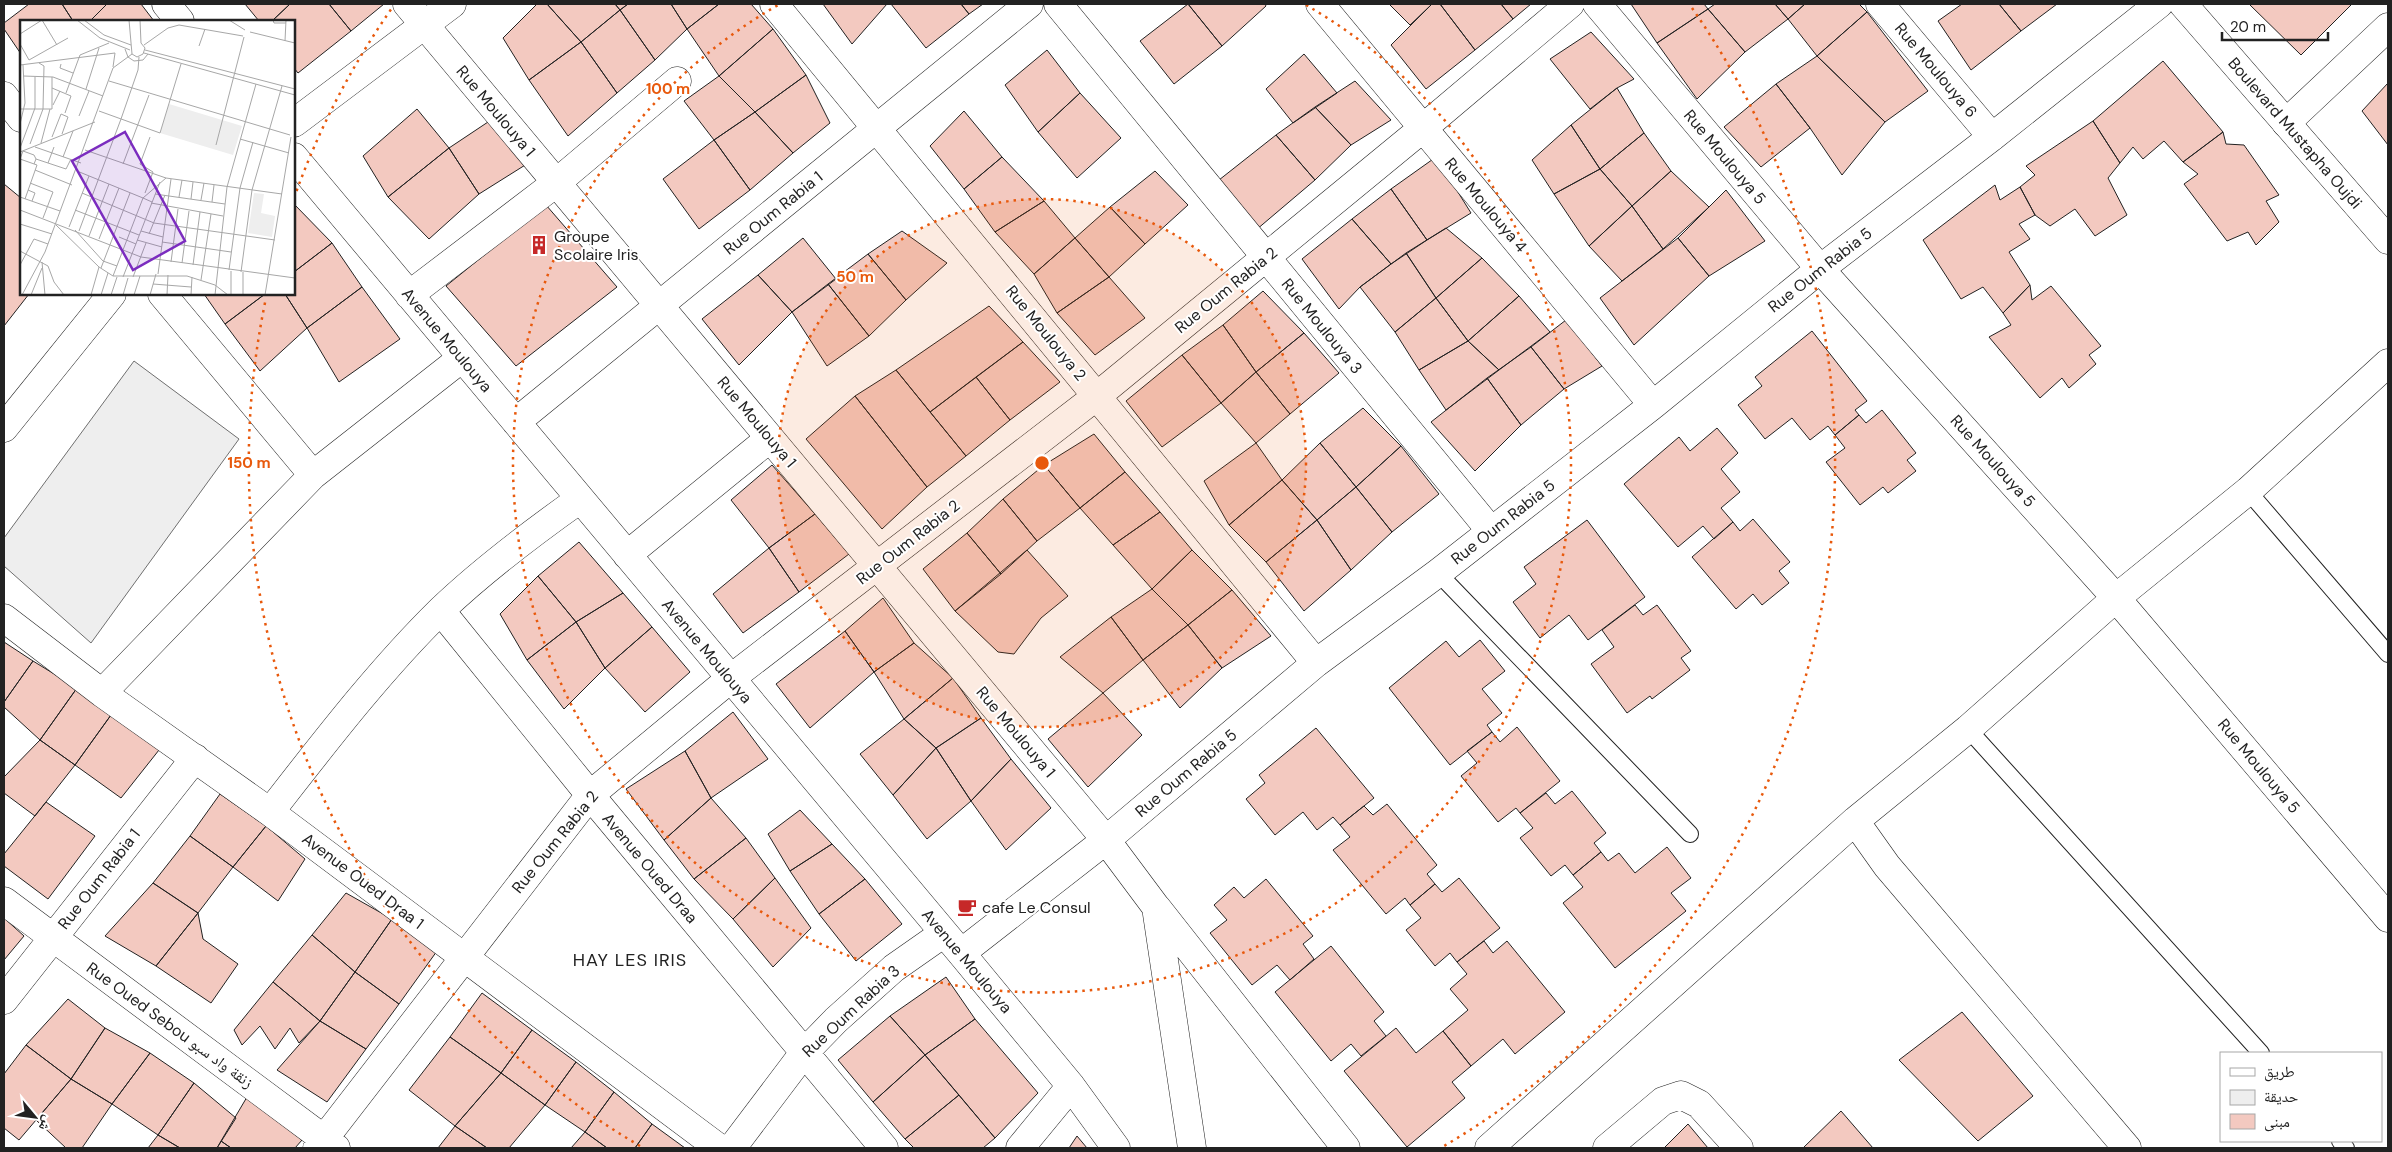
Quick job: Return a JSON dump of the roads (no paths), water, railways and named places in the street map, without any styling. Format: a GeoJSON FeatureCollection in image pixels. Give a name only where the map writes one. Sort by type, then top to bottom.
{"type":"FeatureCollection","features":[{"type":"Feature","properties":{"kind":"street"},"geometry":{"type":"LineString","coordinates":[[166,4],[179,20]]}},
{"type":"Feature","properties":{"kind":"street","name":"Rue Moulouya 1"},"geometry":{"type":"LineString","coordinates":[[407,4],[1106,840]]}},
{"type":"Feature","properties":{"kind":"street"},"geometry":{"type":"LineString","coordinates":[[295,122],[452,4]]}},
{"type":"Feature","properties":{"kind":"street","name":"Rue Moulouya 2"},"geometry":{"type":"LineString","coordinates":[[774,4],[1316,663]]}},
{"type":"Feature","properties":{"kind":"street","name":"Rue Oum Rabia 1"},"geometry":{"type":"LineString","coordinates":[[516,422],[1029,4]]}},
{"type":"Feature","properties":{"kind":"street","name":"Rue Moulouya 3"},"geometry":{"type":"LineString","coordinates":[[1058,4],[1491,532]]}},
{"type":"Feature","properties":{"kind":"street","name":"Rue Moulouya 4"},"geometry":{"type":"LineString","coordinates":[[1320,4],[1653,405]]}},
{"type":"Feature","properties":{"kind":"street","name":"Rue Oum Rabia 2"},"geometry":{"type":"LineString","coordinates":[[326,1145],[465,957],[590,795],[730,679],[1097,396],[1422,129],[1570,4]]}},
{"type":"Feature","properties":{"kind":"street","name":"Rue Moulouya 5"},"geometry":{"type":"LineString","coordinates":[[1597,4],[1820,269],[2116,598],[2388,918]]}},
{"type":"Feature","properties":{"kind":"street","name":"Rue Moulouya 6"},"geometry":{"type":"LineString","coordinates":[[1880,4],[1992,137]]}},
{"type":"Feature","properties":{"kind":"street","name":"Rue Oum Rabia 5"},"geometry":{"type":"LineString","coordinates":[[1106,840],[1316,663],[1491,532],[1653,405],[1820,269],[1992,137],[2160,4]]}},
{"type":"Feature","properties":{"kind":"street","name":"Boulevard Mustapha Oujdi"},"geometry":{"type":"LineString","coordinates":[[2183,4],[2388,240]]}},
{"type":"Feature","properties":{"kind":"street"},"geometry":{"type":"LineString","coordinates":[[2286,123],[2388,27]]}},
{"type":"Feature","properties":{"kind":"street"},"geometry":{"type":"LineString","coordinates":[[409,295],[556,183],[677,81]]}},
{"type":"Feature","properties":{"kind":"street"},"geometry":{"type":"LineString","coordinates":[[4,96],[20,117]]}},
{"type":"Feature","properties":{"kind":"street","name":"Avenue Moulouya"},"geometry":{"type":"LineString","coordinates":[[295,158],[953,943],[1071,1086],[1116,1148]]}},
{"type":"Feature","properties":{"kind":"street"},"geometry":{"type":"LineString","coordinates":[[4,428],[111,295]]}},
{"type":"Feature","properties":{"kind":"street"},"geometry":{"type":"LineString","coordinates":[[163,295],[313,475]]}},
{"type":"Feature","properties":{"kind":"street"},"geometry":{"type":"LineString","coordinates":[[102,693],[313,475],[462,358]]}},
{"type":"Feature","properties":{"kind":"street"},"geometry":{"type":"LineString","coordinates":[[1489,1148],[1855,821],[1968,729],[2116,598],[2248,491],[2388,363]]}},
{"type":"Feature","properties":{"kind":"street"},"geometry":{"type":"LineString","coordinates":[[627,556],[770,438]]}},
{"type":"Feature","properties":{"kind":"street"},"geometry":{"type":"LineString","coordinates":[[270,812],[357,702],[441,611],[518,544],[580,499]]}},
{"type":"Feature","properties":{"kind":"street","name":"Avenue Oued Draa"},"geometry":{"type":"LineString","coordinates":[[441,611],[590,795],[884,1148]]}},
{"type":"Feature","properties":{"kind":"street","name":"Avenue Oued Draa 1"},"geometry":{"type":"LineString","coordinates":[[4,618],[102,693],[270,812],[719,1148]]}},
{"type":"Feature","properties":{"kind":"street","name":"Rue Oum Rabia 1"},"geometry":{"type":"LineString","coordinates":[[4,1000],[195,758]]}},
{"type":"Feature","properties":{"kind":"street"},"geometry":{"type":"LineString","coordinates":[[1855,821],[1888,866],[2127,1148]]}},
{"type":"Feature","properties":{"kind":"street"},"geometry":{"type":"LineString","coordinates":[[1106,840],[1156,907],[1346,1148]]}},
{"type":"Feature","properties":{"kind":"street","name":"Rue Oum Rabia 3"},"geometry":{"type":"LineString","coordinates":[[732,1148],[804,1054],[836,1020],[894,968],[953,943],[1106,840]]}},
{"type":"Feature","properties":{"kind":"street","name":"Rue Oued Sebou زنقة واد سبو"},"geometry":{"type":"LineString","coordinates":[[4,901],[326,1145]]}},
{"type":"Feature","properties":{"kind":"street"},"geometry":{"type":"LineString","coordinates":[[1156,907],[1192,1148]]}},
{"type":"Feature","properties":{"kind":"street"},"geometry":{"type":"LineString","coordinates":[[1020,1148],[1071,1086]]}},
{"type":"Feature","properties":{"kind":"street"},"geometry":{"type":"LineString","coordinates":[[1607,1148],[1663,1101],[1681,1095],[1700,1104],[1739,1148]]}},
{"type":"Feature","properties":{"kind":"lane"},"geometry":{"type":"LineString","coordinates":[[2248,491],[2388,654]]}},
{"type":"Feature","properties":{"kind":"lane"},"geometry":{"type":"LineString","coordinates":[[1438,573],[1690,834]]}},
{"type":"Feature","properties":{"kind":"lane"},"geometry":{"type":"LineString","coordinates":[[1968,729],[2260,1052]]}},
{"type":"Feature","properties":{"kind":"place","name":"Groupe Scolaire Iris"},"geometry":{"type":"Point","coordinates":[539,245]}},
{"type":"Feature","properties":{"kind":"place","name":"cafe Le Consul"},"geometry":{"type":"Point","coordinates":[967,907]}},
{"type":"Feature","properties":{"kind":"district","name":"HAY LES IRIS"},"geometry":{"type":"Point","coordinates":[630,960]}}]}
